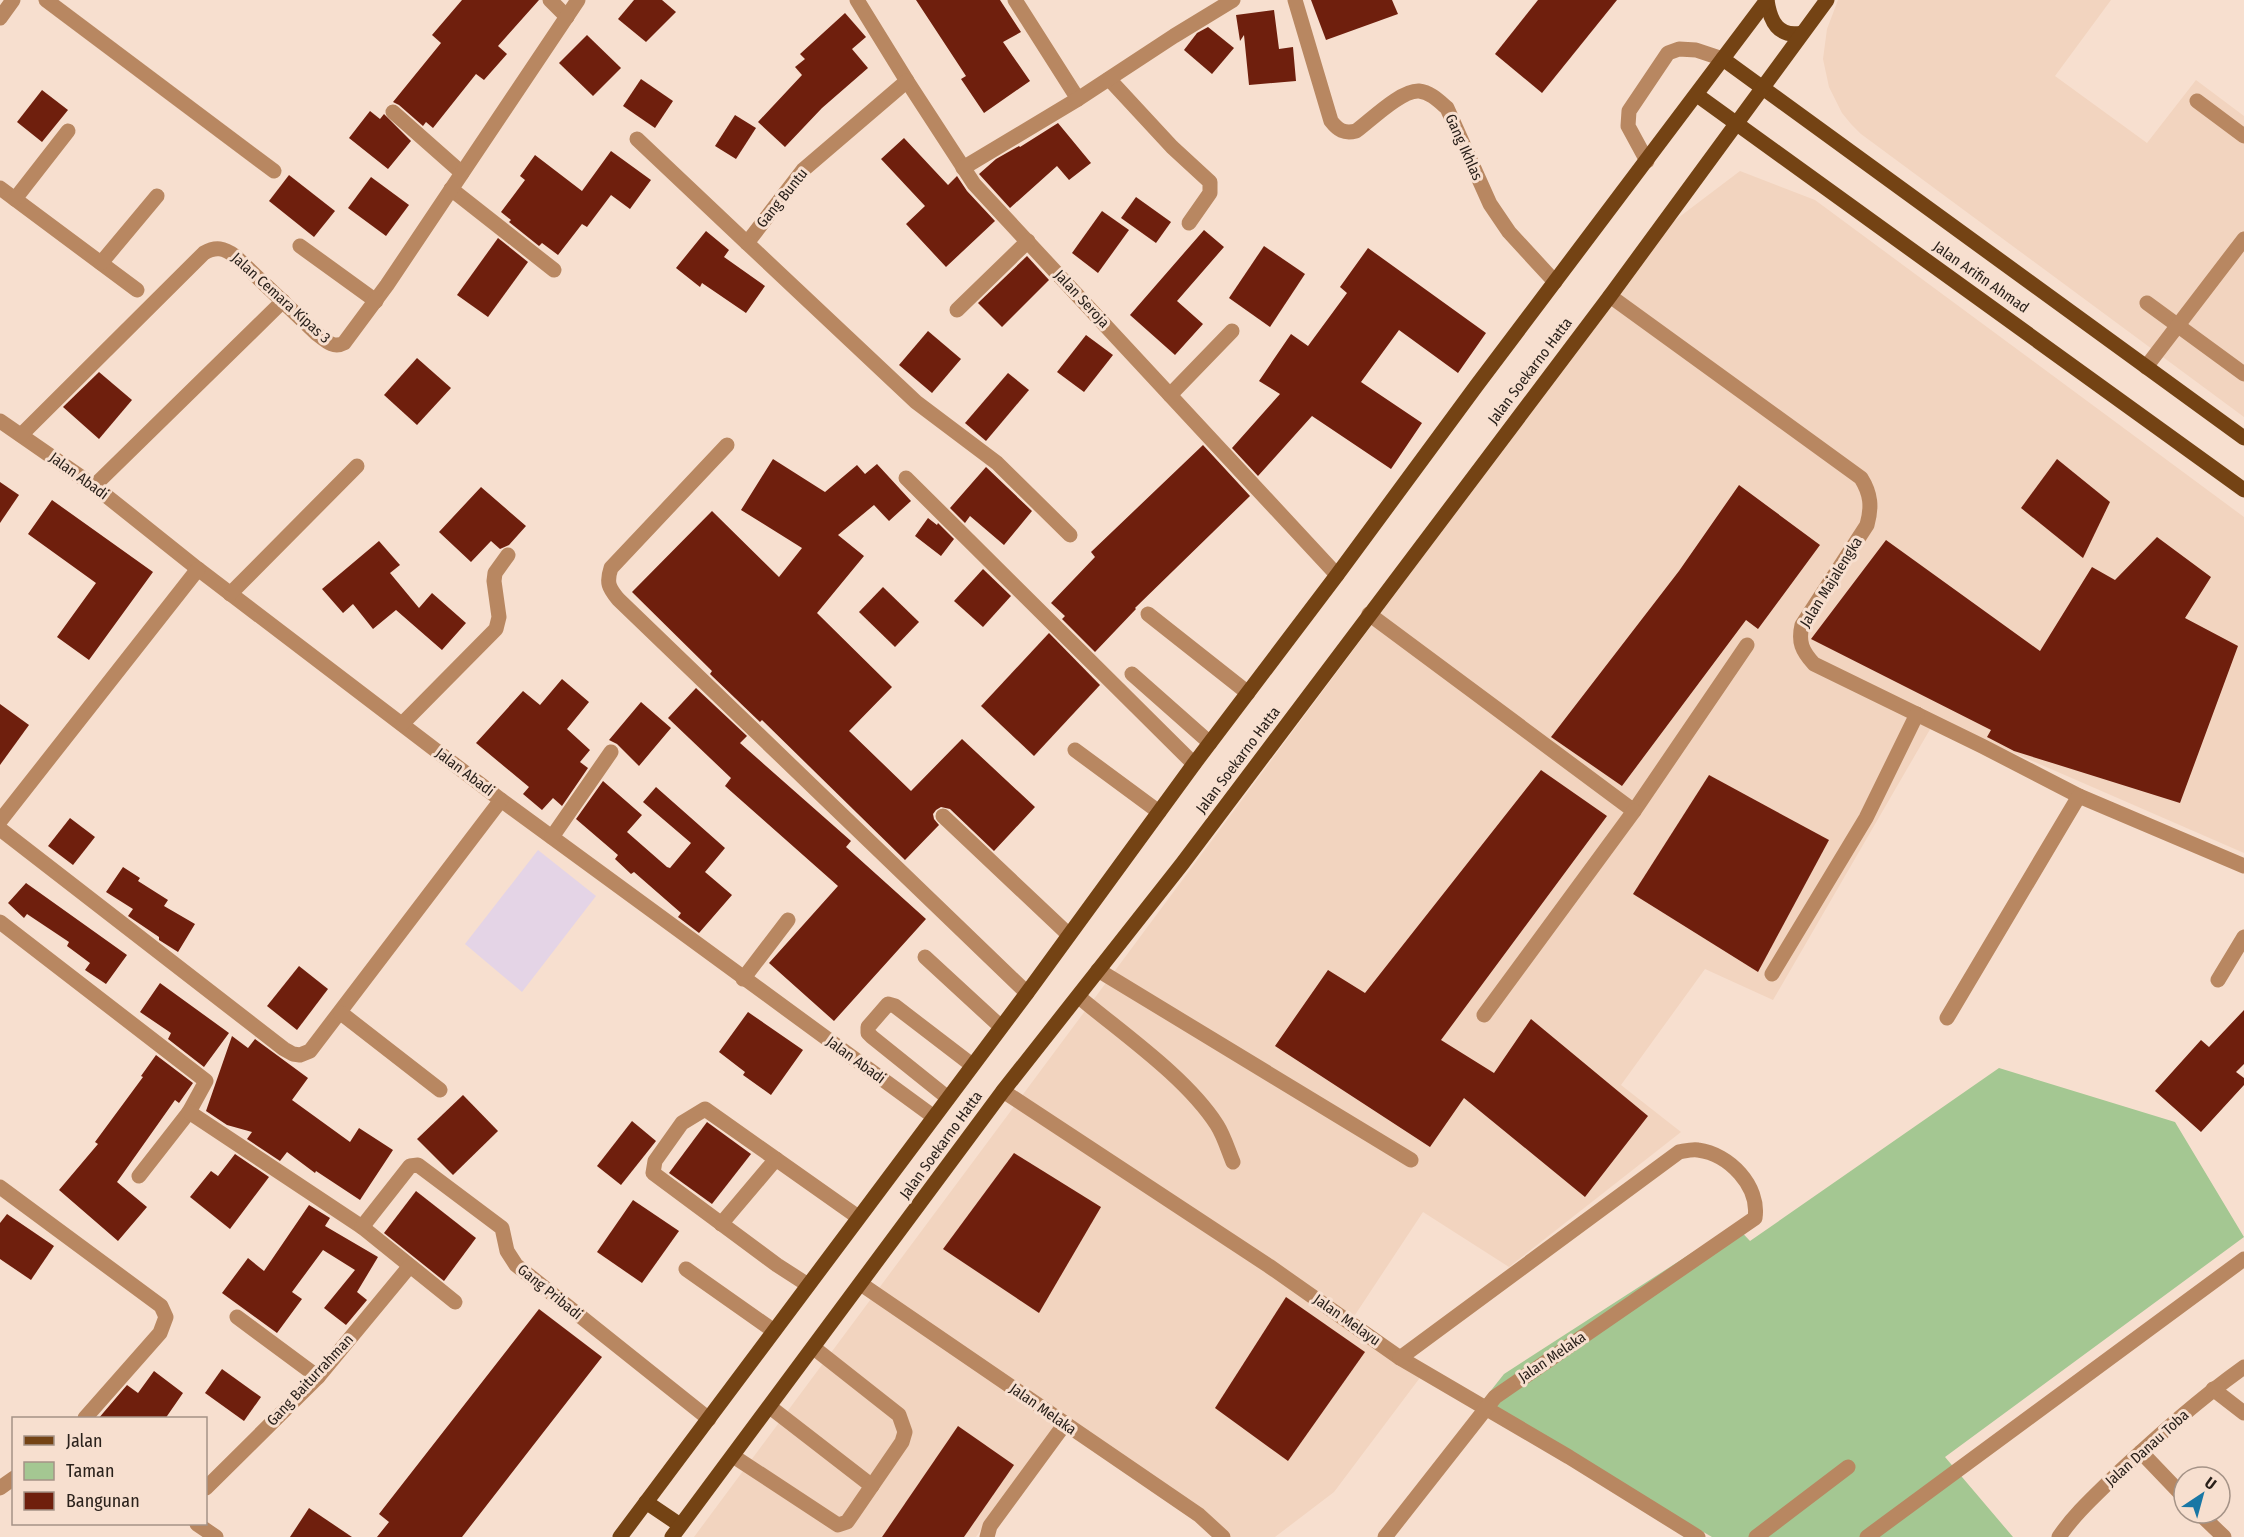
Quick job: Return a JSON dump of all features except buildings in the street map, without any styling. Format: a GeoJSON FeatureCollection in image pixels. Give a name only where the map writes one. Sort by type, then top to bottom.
{"type":"FeatureCollection","features":[{"type":"Feature","properties":{"kind":"main road","name":"Jalan Soekarno Hatta"},"geometry":{"type":"LineString","coordinates":[[620,1537],[1027,993],[1194,764],[1767,0]]}},
{"type":"Feature","properties":{"kind":"main road"},"geometry":{"type":"LineString","coordinates":[[1767,0],[1770,18],[1775,25],[1795,35],[1802,33]]}},
{"type":"Feature","properties":{"kind":"main road","name":"Jalan Soekarno Hatta"},"geometry":{"type":"LineString","coordinates":[[676,1531],[1003,1091],[1182,864],[1610,296],[1827,0]]}},
{"type":"Feature","properties":{"kind":"main road","name":"Jalan Arifin Ahmad"},"geometry":{"type":"LineString","coordinates":[[1723,59],[2244,438]]}},
{"type":"Feature","properties":{"kind":"main road","name":"Jalan Arifin Ahmad"},"geometry":{"type":"LineString","coordinates":[[1697,95],[2244,490]]}},
{"type":"Feature","properties":{"kind":"main road"},"geometry":{"type":"LineString","coordinates":[[646,1502],[676,1531]]}},
{"type":"Feature","properties":{"kind":"street"},"geometry":{"type":"LineString","coordinates":[[0,18],[13,0]]}},
{"type":"Feature","properties":{"kind":"street"},"geometry":{"type":"LineString","coordinates":[[46,0],[274,171]]}},
{"type":"Feature","properties":{"kind":"street"},"geometry":{"type":"LineString","coordinates":[[550,0],[567,17]]}},
{"type":"Feature","properties":{"kind":"street","name":"Jalan Cemara Kipas 3"},"geometry":{"type":"LineString","coordinates":[[21,435],[204,253],[211,249],[219,248],[235,256],[317,334],[336,345],[348,340],[578,0]]}},
{"type":"Feature","properties":{"kind":"street","name":"Jalan Seroja"},"geometry":{"type":"LineString","coordinates":[[857,0],[963,168],[985,196],[1337,575]]}},
{"type":"Feature","properties":{"kind":"street"},"geometry":{"type":"LineString","coordinates":[[1015,0],[1078,99]]}},
{"type":"Feature","properties":{"kind":"street"},"geometry":{"type":"LineString","coordinates":[[963,168],[1078,99],[1233,0]]}},
{"type":"Feature","properties":{"kind":"street","name":"Gang Ikhlas"},"geometry":{"type":"LineString","coordinates":[[1295,0],[1331,121],[1335,127],[1348,133],[1356,131],[1407,93],[1421,91],[1435,97],[1447,108],[1490,204],[1509,232],[1555,282]]}},
{"type":"Feature","properties":{"kind":"street"},"geometry":{"type":"LineString","coordinates":[[1647,161],[1628,126],[1629,111],[1668,53],[1679,49],[1696,50],[1723,59]]}},
{"type":"Feature","properties":{"kind":"street"},"geometry":{"type":"LineString","coordinates":[[1109,79],[1172,147],[1210,182],[1210,193],[1189,223]]}},
{"type":"Feature","properties":{"kind":"street","name":"Gang Buntu"},"geometry":{"type":"LineString","coordinates":[[637,139],[747,243],[803,170],[907,81]]}},
{"type":"Feature","properties":{"kind":"street"},"geometry":{"type":"LineString","coordinates":[[2198,101],[2244,136]]}},
{"type":"Feature","properties":{"kind":"street"},"geometry":{"type":"LineString","coordinates":[[393,112],[462,173]]}},
{"type":"Feature","properties":{"kind":"street"},"geometry":{"type":"LineString","coordinates":[[15,199],[68,131]]}},
{"type":"Feature","properties":{"kind":"street"},"geometry":{"type":"LineString","coordinates":[[0,188],[137,290]]}},
{"type":"Feature","properties":{"kind":"street"},"geometry":{"type":"LineString","coordinates":[[451,189],[554,270]]}},
{"type":"Feature","properties":{"kind":"street"},"geometry":{"type":"LineString","coordinates":[[101,263],[157,196]]}},
{"type":"Feature","properties":{"kind":"street"},"geometry":{"type":"LineString","coordinates":[[2146,367],[2244,239]]}},
{"type":"Feature","properties":{"kind":"street"},"geometry":{"type":"LineString","coordinates":[[957,310],[1028,241]]}},
{"type":"Feature","properties":{"kind":"street"},"geometry":{"type":"LineString","coordinates":[[747,243],[916,402],[997,463],[1070,535]]}},
{"type":"Feature","properties":{"kind":"street"},"geometry":{"type":"LineString","coordinates":[[300,246],[376,301]]}},
{"type":"Feature","properties":{"kind":"street","name":"Jalan Majalengka"},"geometry":{"type":"LineString","coordinates":[[1610,296],[1861,478],[1868,489],[1872,509],[1867,525],[1802,625],[1799,637],[1801,646],[1814,664],[2079,796],[2244,866]]}},
{"type":"Feature","properties":{"kind":"street"},"geometry":{"type":"LineString","coordinates":[[94,486],[283,301]]}},
{"type":"Feature","properties":{"kind":"street"},"geometry":{"type":"LineString","coordinates":[[2147,303],[2244,374]]}},
{"type":"Feature","properties":{"kind":"street"},"geometry":{"type":"LineString","coordinates":[[1170,395],[1232,331]]}},
{"type":"Feature","properties":{"kind":"street","name":"Jalan Abadi"},"geometry":{"type":"LineString","coordinates":[[0,421],[94,486],[230,594],[501,800],[934,1117]]}},
{"type":"Feature","properties":{"kind":"street"},"geometry":{"type":"LineString","coordinates":[[727,445],[611,568],[608,587],[1027,993]]}},
{"type":"Feature","properties":{"kind":"street"},"geometry":{"type":"LineString","coordinates":[[230,594],[357,466]]}},
{"type":"Feature","properties":{"kind":"street"},"geometry":{"type":"LineString","coordinates":[[906,478],[1194,764]]}},
{"type":"Feature","properties":{"kind":"street"},"geometry":{"type":"LineString","coordinates":[[402,724],[496,630],[499,617],[495,573],[508,555]]}},
{"type":"Feature","properties":{"kind":"street"},"geometry":{"type":"LineString","coordinates":[[0,821],[198,569]]}},
{"type":"Feature","properties":{"kind":"street"},"geometry":{"type":"LineString","coordinates":[[1148,614],[1248,693]]}},
{"type":"Feature","properties":{"kind":"street"},"geometry":{"type":"LineString","coordinates":[[1369,614],[1634,811]]}},
{"type":"Feature","properties":{"kind":"street"},"geometry":{"type":"LineString","coordinates":[[1484,1015],[1634,811],[1747,645]]}},
{"type":"Feature","properties":{"kind":"street"},"geometry":{"type":"LineString","coordinates":[[1132,674],[1210,743]]}},
{"type":"Feature","properties":{"kind":"street"},"geometry":{"type":"LineString","coordinates":[[1772,974],[1866,818],[1917,714]]}},
{"type":"Feature","properties":{"kind":"street"},"geometry":{"type":"LineString","coordinates":[[1075,750],[1159,812]]}},
{"type":"Feature","properties":{"kind":"street"},"geometry":{"type":"LineString","coordinates":[[552,837],[611,752]]}},
{"type":"Feature","properties":{"kind":"street"},"geometry":{"type":"LineString","coordinates":[[1947,1018],[2079,796]]}},
{"type":"Feature","properties":{"kind":"street"},"geometry":{"type":"LineString","coordinates":[[0,829],[292,1054],[300,1055],[310,1051],[341,1012],[501,800]]}},
{"type":"Feature","properties":{"kind":"street"},"geometry":{"type":"LineString","coordinates":[[943,816],[1069,935]]}},
{"type":"Feature","properties":{"kind":"street"},"geometry":{"type":"LineString","coordinates":[[743,979],[788,920]]}},
{"type":"Feature","properties":{"kind":"street"},"geometry":{"type":"LineString","coordinates":[[0,922],[206,1081],[189,1112],[139,1176]]}},
{"type":"Feature","properties":{"kind":"street"},"geometry":{"type":"LineString","coordinates":[[2218,980],[2244,937]]}},
{"type":"Feature","properties":{"kind":"street"},"geometry":{"type":"LineString","coordinates":[[925,957],[1001,1027]]}},
{"type":"Feature","properties":{"kind":"street"},"geometry":{"type":"LineString","coordinates":[[1098,970],[1411,1160]]}},
{"type":"Feature","properties":{"kind":"street"},"geometry":{"type":"LineString","coordinates":[[1079,997],[1176,1078],[1200,1102],[1218,1127],[1233,1162]]}},
{"type":"Feature","properties":{"kind":"street"},"geometry":{"type":"LineString","coordinates":[[948,1098],[868,1034],[868,1027],[884,1007],[888,1004],[895,1006],[972,1065]]}},
{"type":"Feature","properties":{"kind":"street"},"geometry":{"type":"LineString","coordinates":[[341,1012],[440,1090]]}},
{"type":"Feature","properties":{"kind":"street","name":"Jalan Melayu"},"geometry":{"type":"LineString","coordinates":[[1003,1091],[1269,1266],[1400,1358],[1569,1457],[1696,1536]]}},
{"type":"Feature","properties":{"kind":"street"},"geometry":{"type":"LineString","coordinates":[[808,1285],[777,1265],[653,1173],[655,1161],[682,1123],[705,1109],[858,1217]]}},
{"type":"Feature","properties":{"kind":"street"},"geometry":{"type":"LineString","coordinates":[[189,1112],[362,1227],[455,1302]]}},
{"type":"Feature","properties":{"kind":"street","name":"Jalan Melaka"},"geometry":{"type":"LineString","coordinates":[[1385,1537],[1484,1409],[1504,1390],[1755,1218],[1757,1205],[1752,1189],[1731,1165],[1714,1155],[1696,1149],[1679,1152],[1400,1358]]}},
{"type":"Feature","properties":{"kind":"street"},"geometry":{"type":"LineString","coordinates":[[721,1224],[776,1159]]}},
{"type":"Feature","properties":{"kind":"street","name":"Gang Pribadi"},"geometry":{"type":"LineString","coordinates":[[362,1227],[410,1166],[418,1165],[502,1227],[507,1251],[516,1265],[709,1419]]}},
{"type":"Feature","properties":{"kind":"street"},"geometry":{"type":"LineString","coordinates":[[0,1187],[161,1306],[166,1317],[160,1333],[87,1417]]}},
{"type":"Feature","properties":{"kind":"street"},"geometry":{"type":"LineString","coordinates":[[1867,1537],[2244,1259]]}},
{"type":"Feature","properties":{"kind":"street","name":"Gang Baiturrahman"},"geometry":{"type":"LineString","coordinates":[[207,1487],[318,1377],[409,1267]]}},
{"type":"Feature","properties":{"kind":"street"},"geometry":{"type":"LineString","coordinates":[[686,1269],[774,1331]]}},
{"type":"Feature","properties":{"kind":"street","name":"Jalan Melaka"},"geometry":{"type":"LineString","coordinates":[[861,1284],[1064,1425],[1199,1515],[1222,1537]]}},
{"type":"Feature","properties":{"kind":"street"},"geometry":{"type":"LineString","coordinates":[[237,1317],[318,1377]]}},
{"type":"Feature","properties":{"kind":"street"},"geometry":{"type":"LineString","coordinates":[[733,1456],[838,1525],[847,1522],[902,1442],[905,1432],[899,1415],[814,1348]]}},
{"type":"Feature","properties":{"kind":"street","name":"Jalan Danau Toba"},"geometry":{"type":"LineString","coordinates":[[2058,1537],[2078,1511],[2141,1452],[2213,1389],[2244,1367]]}},
{"type":"Feature","properties":{"kind":"street"},"geometry":{"type":"LineString","coordinates":[[2213,1389],[2244,1413]]}},
{"type":"Feature","properties":{"kind":"street"},"geometry":{"type":"LineString","coordinates":[[770,1407],[872,1486]]}},
{"type":"Feature","properties":{"kind":"street"},"geometry":{"type":"LineString","coordinates":[[987,1537],[990,1526],[1064,1425]]}},
{"type":"Feature","properties":{"kind":"street"},"geometry":{"type":"LineString","coordinates":[[2141,1452],[2172,1484]]}},
{"type":"Feature","properties":{"kind":"street"},"geometry":{"type":"LineString","coordinates":[[1756,1537],[1848,1467]]}},
{"type":"Feature","properties":{"kind":"street"},"geometry":{"type":"LineString","coordinates":[[198,1525],[216,1537]]}},
{"type":"Feature","properties":{"kind":"street"},"geometry":{"type":"LineString","coordinates":[[2212,1525],[2224,1537]]}},
{"type":"Feature","properties":{"kind":"shaded area"},"geometry":{"type":"Polygon","coordinates":[[[1838,0],[2111,0],[2055,76],[2147,143],[2196,80],[2244,116],[2244,417],[1861,134],[1851,124],[1842,113],[1829,87],[1823,59],[1827,29],[1838,0]]]}},
{"type":"Feature","properties":{"kind":"shaded area"},"geometry":{"type":"Polygon","coordinates":[[[1740,171],[1815,200],[2244,517],[2244,853],[1936,719],[1773,1000],[1705,969],[1621,1085],[1681,1132],[1509,1267],[1423,1212],[1351,1321],[1425,1371],[1334,1492],[1275,1537],[1219,1537],[1060,1420],[976,1537],[694,1537],[1670,224],[1740,171]]]}},
{"type":"Feature","properties":{"kind":"shaded area"},"geometry":{"type":"Polygon","coordinates":[[[538,850],[596,896],[522,992],[465,944],[538,850]]]}},
{"type":"Feature","properties":{"kind":"green space"},"geometry":{"type":"Polygon","coordinates":[[[1999,1068],[2175,1122],[2244,1237],[1945,1457],[2013,1537],[1712,1537],[1481,1403],[1504,1374],[1735,1225],[1750,1241],[1999,1068]]]}}]}
